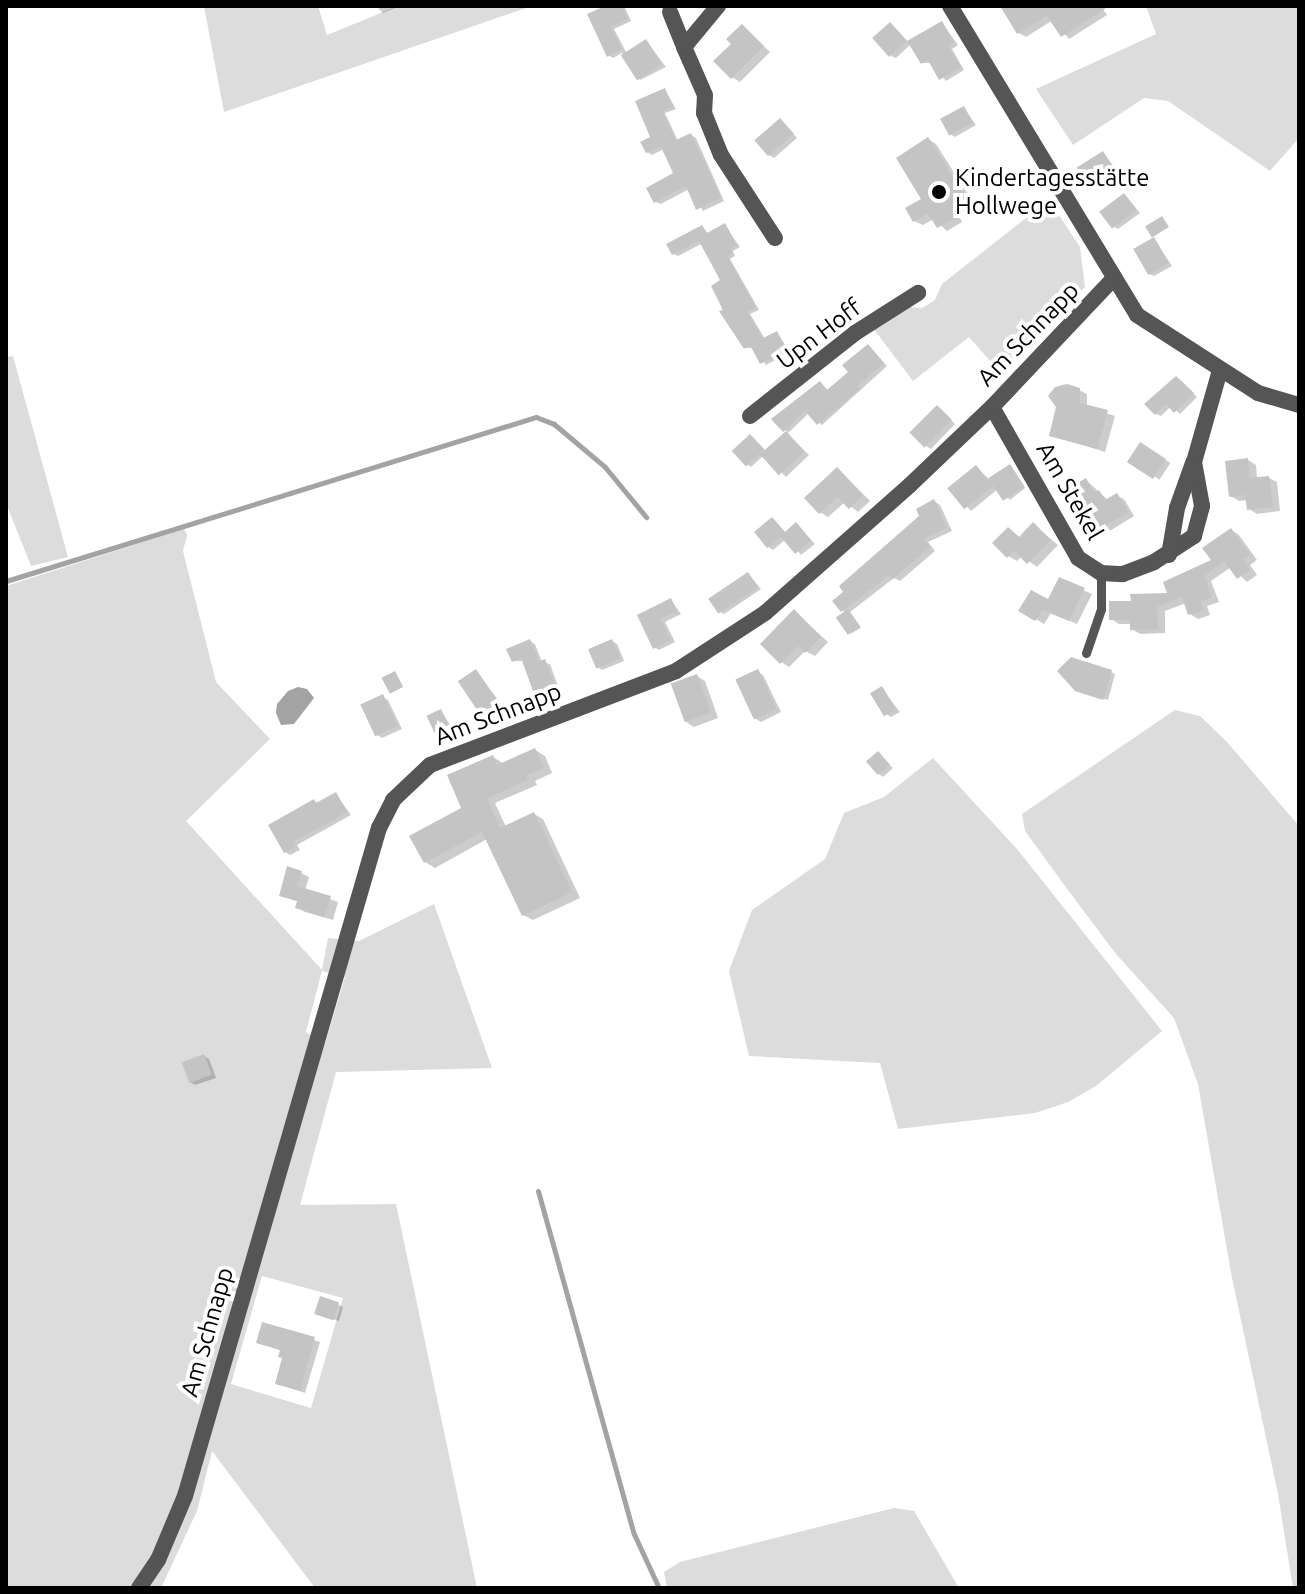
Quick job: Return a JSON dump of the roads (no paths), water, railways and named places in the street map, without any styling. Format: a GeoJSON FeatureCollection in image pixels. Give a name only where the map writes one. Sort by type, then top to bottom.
{"type":"FeatureCollection","features":[{"type":"Feature","properties":{"kind":"street"},"geometry":{"type":"LineString","coordinates":[[684,47],[718,6]]}},
{"type":"Feature","properties":{"kind":"street"},"geometry":{"type":"LineString","coordinates":[[950,6],[1137,315],[1258,393],[1299,405]]}},
{"type":"Feature","properties":{"kind":"street"},"geometry":{"type":"LineString","coordinates":[[670,12],[705,95],[704,113],[721,155],[775,238]]}},
{"type":"Feature","properties":{"kind":"street","name":"Am Schnapp"},"geometry":{"type":"LineString","coordinates":[[139,1588],[158,1560],[185,1496],[379,828],[393,800],[430,765],[676,671],[765,613],[992,407],[1113,279]]}},
{"type":"Feature","properties":{"kind":"street","name":"Upn Hoff"},"geometry":{"type":"LineString","coordinates":[[750,416],[855,333],[918,293]]}},
{"type":"Feature","properties":{"kind":"street","name":"Am Stekel"},"geometry":{"type":"LineString","coordinates":[[1169,555],[1177,508],[1194,462],[1220,370]]}},
{"type":"Feature","properties":{"kind":"street","name":"Am Stekel"},"geometry":{"type":"LineString","coordinates":[[992,407],[1078,558],[1101,573],[1123,574],[1169,555],[1194,536],[1201,520],[1201,492],[1194,462]]}},
{"type":"Feature","properties":{"kind":"lane"},"geometry":{"type":"LineString","coordinates":[[1086,653],[1101,609],[1101,573]]}},
{"type":"Feature","properties":{"kind":"waterway"},"geometry":{"type":"LineString","coordinates":[[6,581],[536,417],[554,424],[605,467],[646,517]]}},
{"type":"Feature","properties":{"kind":"waterway"},"geometry":{"type":"LineString","coordinates":[[538,1191],[634,1534],[659,1588]]}},
{"type":"Feature","properties":{"kind":"place","name":"Kindertagesstätte Hollwege"},"geometry":{"type":"Point","coordinates":[939,192]}}]}
